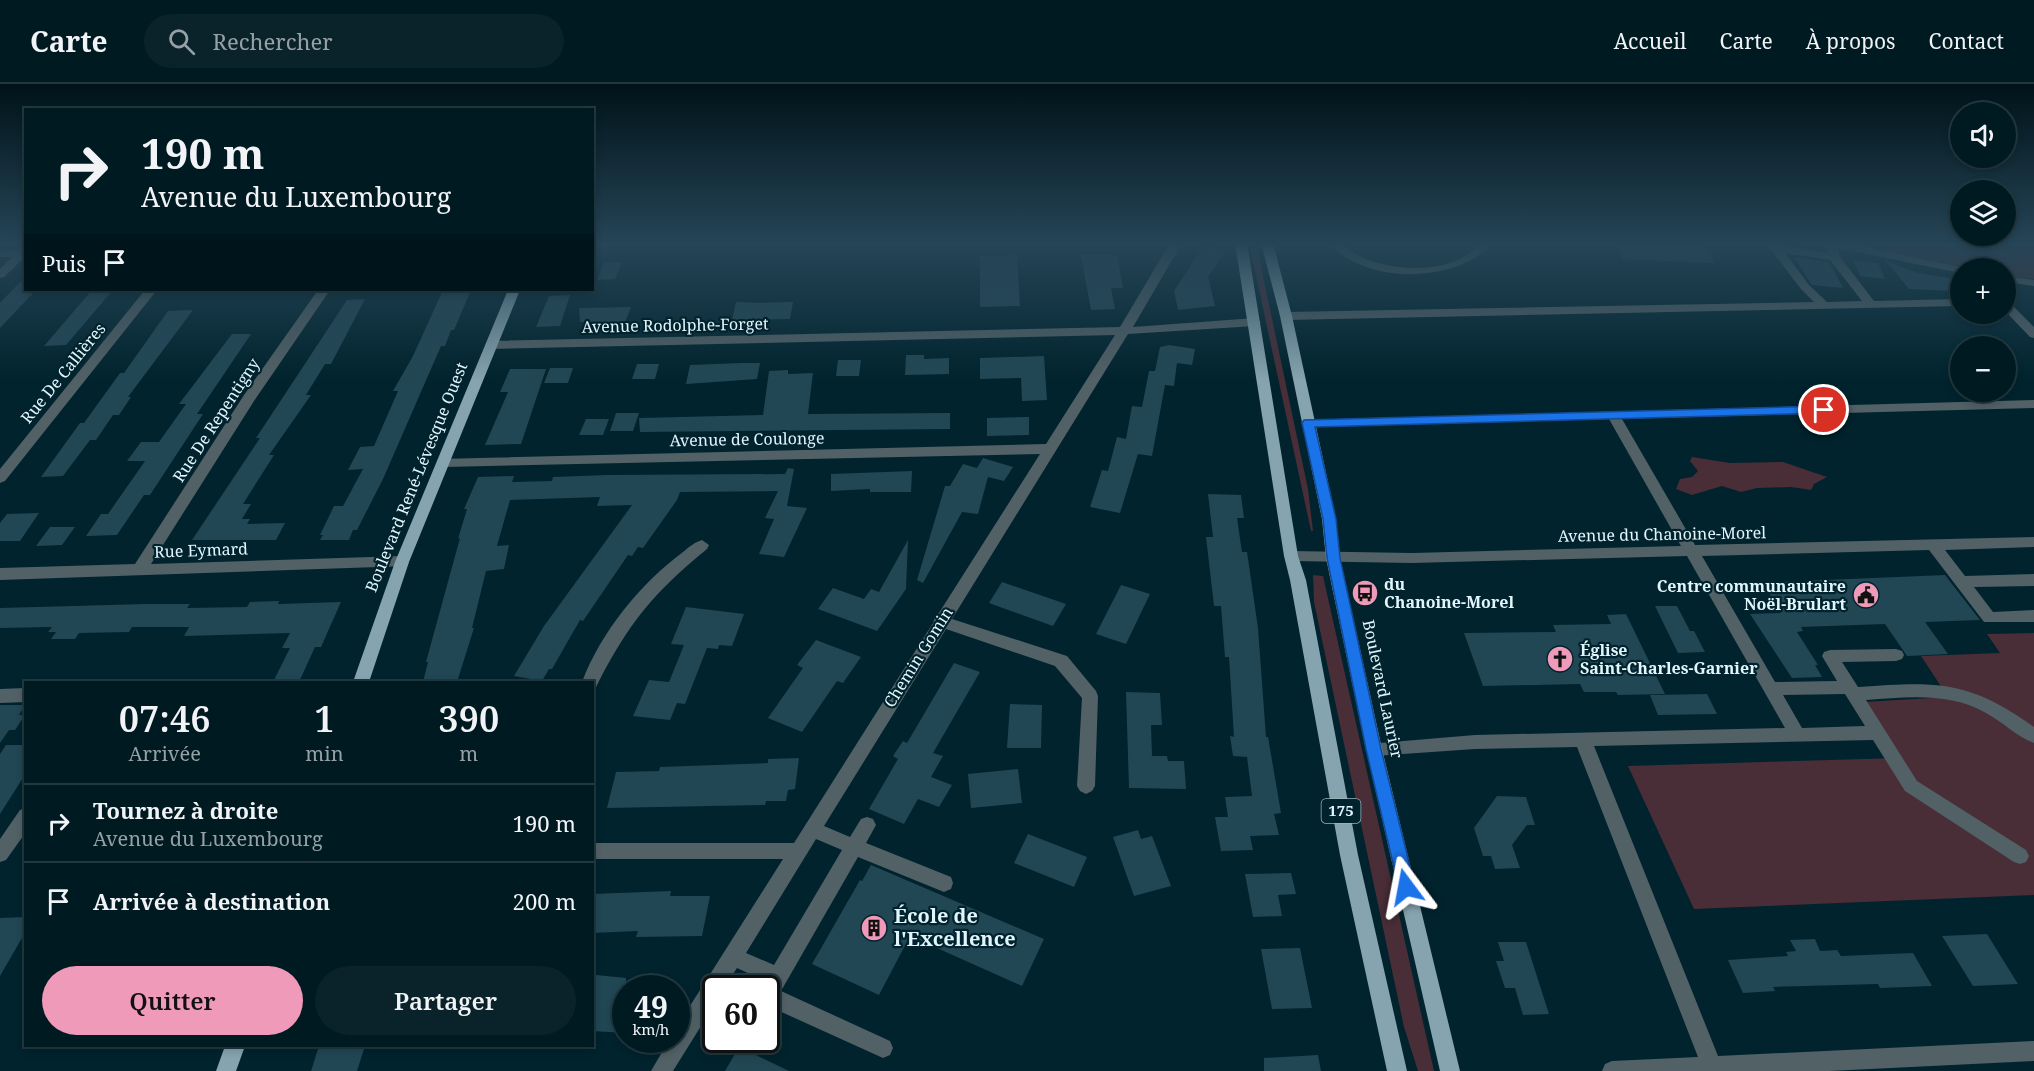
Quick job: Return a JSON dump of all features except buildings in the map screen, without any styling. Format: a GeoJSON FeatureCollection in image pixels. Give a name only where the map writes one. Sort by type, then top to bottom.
{"type":"FeatureCollection","features":[{"type":"Feature","properties":{"kind":"main road","name":"175"},"geometry":{"type":"LineString","coordinates":[[1249,289],[1291,556],[1298,580],[1349,855],[1397,1071]]}},
{"type":"Feature","properties":{"kind":"main road","name":"Boulevard Laurier"},"geometry":{"type":"LineString","coordinates":[[1279,289],[1329,519],[1333,558],[1374,749],[1450,1071]]}},
{"type":"Feature","properties":{"kind":"main road","name":"Boulevard René-Lévesque Ouest"},"geometry":{"type":"LineString","coordinates":[[361,681],[402,562],[514,291]]}},
{"type":"Feature","properties":{"kind":"main road"},"geometry":{"type":"LineString","coordinates":[[226,1071],[235,1047]]}},
{"type":"Feature","properties":{"kind":"street","name":"Chemin Gomin"},"geometry":{"type":"LineString","coordinates":[[661,1071],[1149,289]]}},
{"type":"Feature","properties":{"kind":"street"},"geometry":{"type":"LineString","coordinates":[[1808,289],[1824,306]]}},
{"type":"Feature","properties":{"kind":"street"},"geometry":{"type":"LineString","coordinates":[[1859,289],[1867,301]]}},
{"type":"Feature","properties":{"kind":"street","name":"Rue De Callières"},"geometry":{"type":"LineString","coordinates":[[0,478],[150,291]]}},
{"type":"Feature","properties":{"kind":"street","name":"Rue De Repentigny"},"geometry":{"type":"LineString","coordinates":[[139,570],[249,398],[323,291]]}},
{"type":"Feature","properties":{"kind":"street"},"geometry":{"type":"LineString","coordinates":[[1814,297],[1950,303]]}},
{"type":"Feature","properties":{"kind":"street"},"geometry":{"type":"LineString","coordinates":[[1286,316],[1824,306],[1867,301]]}},
{"type":"Feature","properties":{"kind":"street"},"geometry":{"type":"LineString","coordinates":[[2016,316],[2034,334]]}},
{"type":"Feature","properties":{"kind":"street","name":"Avenue Rodolphe-Forget"},"geometry":{"type":"LineString","coordinates":[[491,345],[1124,331],[1255,322]]}},
{"type":"Feature","properties":{"kind":"street"},"geometry":{"type":"LineString","coordinates":[[1308,423],[1614,417],[2034,404]]}},
{"type":"Feature","properties":{"kind":"street"},"geometry":{"type":"LineString","coordinates":[[1614,417],[1798,736]]}},
{"type":"Feature","properties":{"kind":"street","name":"Avenue de Coulonge"},"geometry":{"type":"LineString","coordinates":[[444,462],[1050,449]]}},
{"type":"Feature","properties":{"kind":"street","name":"Avenue du Chanoine-Morel"},"geometry":{"type":"LineString","coordinates":[[1291,556],[1333,558],[1693,552],[2034,542]]}},
{"type":"Feature","properties":{"kind":"street"},"geometry":{"type":"LineString","coordinates":[[591,681],[613,639],[639,602],[665,574],[702,545]]}},
{"type":"Feature","properties":{"kind":"street"},"geometry":{"type":"LineString","coordinates":[[1933,545],[1989,618],[2034,616]]}},
{"type":"Feature","properties":{"kind":"street","name":"Rue Eymard"},"geometry":{"type":"LineString","coordinates":[[0,574],[402,562]]}},
{"type":"Feature","properties":{"kind":"street"},"geometry":{"type":"LineString","coordinates":[[1962,582],[2034,580]]}},
{"type":"Feature","properties":{"kind":"street"},"geometry":{"type":"LineString","coordinates":[[940,621],[1061,660],[1090,696],[1086,786]]}},
{"type":"Feature","properties":{"kind":"street"},"geometry":{"type":"LineString","coordinates":[[1896,655],[1830,656],[1911,786],[2020,856]]}},
{"type":"Feature","properties":{"kind":"street"},"geometry":{"type":"LineString","coordinates":[[1772,689],[1952,693],[1982,702],[2034,736]]}},
{"type":"Feature","properties":{"kind":"street"},"geometry":{"type":"LineString","coordinates":[[0,696],[24,695]]}},
{"type":"Feature","properties":{"kind":"street"},"geometry":{"type":"LineString","coordinates":[[1374,749],[1475,742],[1878,733]]}},
{"type":"Feature","properties":{"kind":"street"},"geometry":{"type":"LineString","coordinates":[[1583,741],[1712,1066]]}},
{"type":"Feature","properties":{"kind":"street"},"geometry":{"type":"LineString","coordinates":[[0,854],[24,819]]}},
{"type":"Feature","properties":{"kind":"street"},"geometry":{"type":"LineString","coordinates":[[779,975],[867,825]]}},
{"type":"Feature","properties":{"kind":"street"},"geometry":{"type":"LineString","coordinates":[[811,829],[944,884]]}},
{"type":"Feature","properties":{"kind":"street"},"geometry":{"type":"LineString","coordinates":[[594,851],[797,851]]}},
{"type":"Feature","properties":{"kind":"street"},"geometry":{"type":"LineString","coordinates":[[732,956],[774,975]]}},
{"type":"Feature","properties":{"kind":"street"},"geometry":{"type":"LineString","coordinates":[[780,1001],[883,1048]]}},
{"type":"Feature","properties":{"kind":"street"},"geometry":{"type":"LineString","coordinates":[[1612,1071],[2034,1051]]}},
{"type":"Feature","properties":{"kind":"shaded area"},"geometry":{"type":"Polygon","coordinates":[[[1259,289],[1266,289],[1308,489],[1313,531],[1311,531],[1259,289]]]}},
{"type":"Feature","properties":{"kind":"shaded area"},"geometry":{"type":"Polygon","coordinates":[[[1692,457],[1730,463],[1783,462],[1827,477],[1814,484],[1811,490],[1791,487],[1757,488],[1741,492],[1722,486],[1692,495],[1676,489],[1680,479],[1692,477],[1698,471],[1690,461],[1692,457]]]}},
{"type":"Feature","properties":{"kind":"shaded area"},"geometry":{"type":"Polygon","coordinates":[[[1313,575],[1323,576],[1434,1071],[1418,1071],[1404,1027],[1314,602],[1313,575]]]}},
{"type":"Feature","properties":{"kind":"shaded area"},"geometry":{"type":"Polygon","coordinates":[[[2034,633],[2034,895],[1694,909],[1628,766],[1899,758],[1864,702],[1948,697],[1921,656],[2000,653],[1987,634],[2034,633]]]}},
{"type":"Feature","properties":{"kind":"place","name":"du Chanoine-Morel"},"geometry":{"type":"Point","coordinates":[1365,593]}},
{"type":"Feature","properties":{"kind":"place","name":"Centre communautaire Noël-Brulart"},"geometry":{"type":"Point","coordinates":[1866,595]}},
{"type":"Feature","properties":{"kind":"place","name":"Église Saint-Charles-Garnier"},"geometry":{"type":"Point","coordinates":[1560,659]}},
{"type":"Feature","properties":{"kind":"place","name":"École de l'Excellence"},"geometry":{"type":"Point","coordinates":[874,928]}},
{"type":"Feature","properties":{"kind":"route"},"geometry":{"type":"LineString","coordinates":[[1406,887],[1333,558],[1329,519],[1308,423],[1824,410]]}}]}
